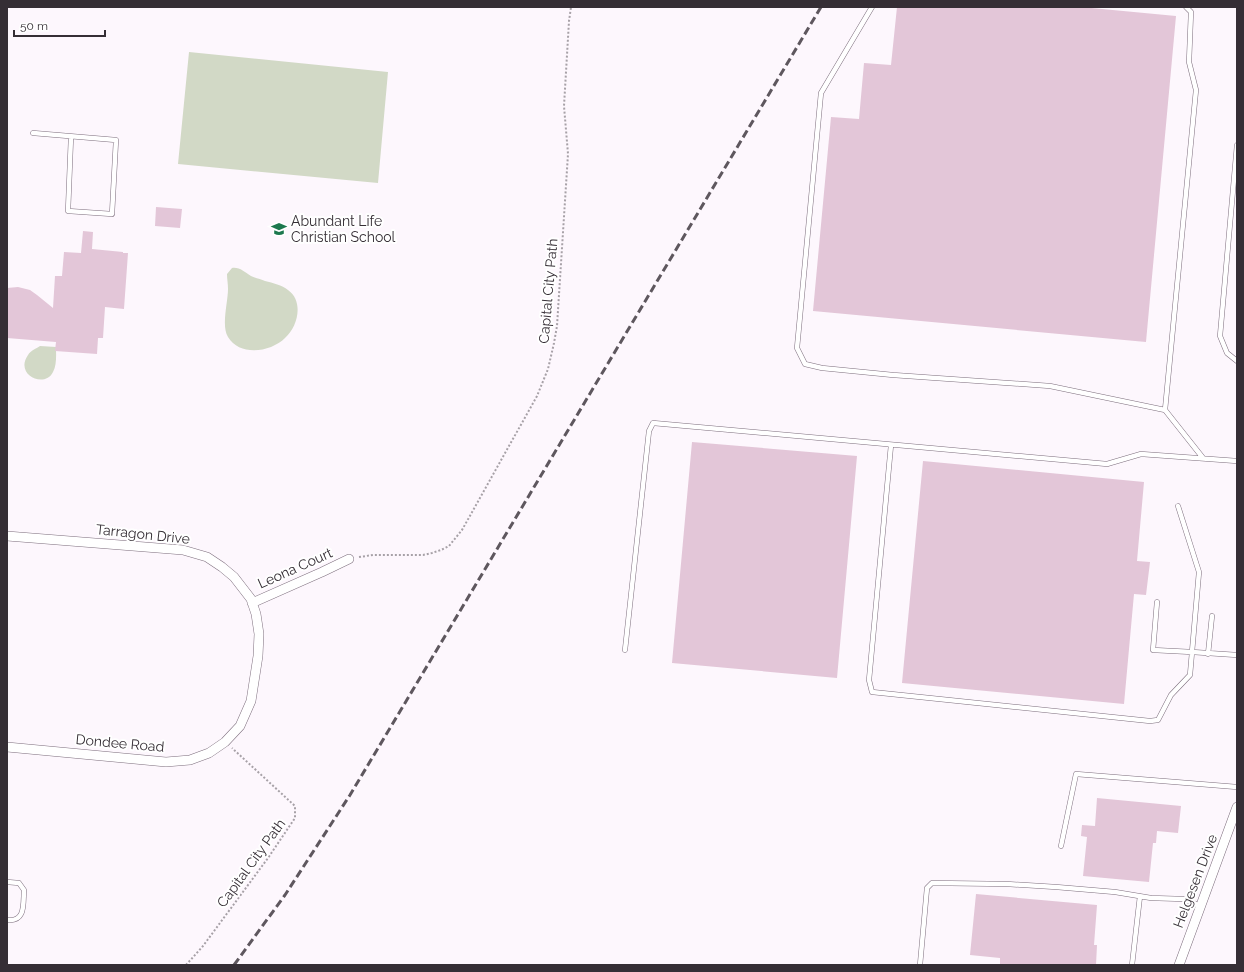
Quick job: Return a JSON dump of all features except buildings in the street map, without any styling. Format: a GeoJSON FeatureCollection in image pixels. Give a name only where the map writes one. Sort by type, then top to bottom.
{"type":"FeatureCollection","features":[{"type":"Feature","properties":{"kind":"street","name":"Tarragon Drive"},"geometry":{"type":"LineString","coordinates":[[7,536],[183,550],[207,557],[234,577],[251,599],[256,614],[258,628],[258,656],[251,701],[240,726],[225,742]]}},
{"type":"Feature","properties":{"kind":"street","name":"Leona Court"},"geometry":{"type":"LineString","coordinates":[[252,603],[349,559]]}},
{"type":"Feature","properties":{"kind":"street","name":"Dondee Road"},"geometry":{"type":"LineString","coordinates":[[7,747],[166,762],[190,760],[209,752],[225,742]]}},
{"type":"Feature","properties":{"kind":"street","name":"Helgesen Drive"},"geometry":{"type":"LineString","coordinates":[[1179,965],[1237,807]]}},
{"type":"Feature","properties":{"kind":"lane"},"geometry":{"type":"LineString","coordinates":[[872,7],[821,93],[797,348],[805,364],[822,368],[893,375],[1050,386],[1165,410],[1203,458]]}},
{"type":"Feature","properties":{"kind":"lane"},"geometry":{"type":"LineString","coordinates":[[1165,410],[1196,90],[1189,62],[1191,12],[1186,7]]}},
{"type":"Feature","properties":{"kind":"lane"},"geometry":{"type":"LineString","coordinates":[[33,134],[71,136],[116,140],[112,214],[68,211],[71,136]]}},
{"type":"Feature","properties":{"kind":"lane"},"geometry":{"type":"LineString","coordinates":[[1237,145],[1220,336],[1227,353],[1237,361]]}},
{"type":"Feature","properties":{"kind":"lane"},"geometry":{"type":"LineString","coordinates":[[625,650],[648,431],[653,423],[1108,464],[1141,454],[1237,461]]}},
{"type":"Feature","properties":{"kind":"lane"},"geometry":{"type":"LineString","coordinates":[[891,445],[869,680],[872,692],[1150,721],[1158,720],[1171,695],[1190,675],[1199,572],[1178,506]]}},
{"type":"Feature","properties":{"kind":"lane"},"geometry":{"type":"LineString","coordinates":[[1157,602],[1153,650],[1237,655]]}},
{"type":"Feature","properties":{"kind":"lane"},"geometry":{"type":"LineString","coordinates":[[1208,654],[1212,616]]}},
{"type":"Feature","properties":{"kind":"lane"},"geometry":{"type":"LineString","coordinates":[[1061,846],[1076,774],[1237,787]]}},
{"type":"Feature","properties":{"kind":"lane"},"geometry":{"type":"LineString","coordinates":[[7,882],[19,883],[24,890],[23,912],[21,916],[13,921],[7,920]]}},
{"type":"Feature","properties":{"kind":"lane"},"geometry":{"type":"LineString","coordinates":[[920,965],[927,888],[932,883],[1007,884],[1115,892],[1151,898],[1183,899],[1201,906]]}},
{"type":"Feature","properties":{"kind":"lane"},"geometry":{"type":"LineString","coordinates":[[1132,965],[1140,896]]}},
{"type":"Feature","properties":{"kind":"path","name":"Capital City Path"},"geometry":{"type":"LineString","coordinates":[[349,559],[373,555],[423,555],[449,546],[462,530],[530,411],[543,383],[550,364],[557,326],[568,154],[564,106],[571,7]]}},
{"type":"Feature","properties":{"kind":"path","name":"Capital City Path"},"geometry":{"type":"LineString","coordinates":[[186,965],[203,946],[239,898],[295,818],[295,806],[225,742]]}},
{"type":"Feature","properties":{"kind":"green space"},"geometry":{"type":"Polygon","coordinates":[[[189,52],[388,72],[378,183],[178,164],[189,52]]]}},
{"type":"Feature","properties":{"kind":"green space"},"geometry":{"type":"Polygon","coordinates":[[[232,268],[240,269],[253,277],[280,285],[286,288],[293,295],[298,307],[296,321],[290,333],[272,347],[248,350],[240,348],[228,337],[225,327],[228,289],[227,274],[232,268]]]}},
{"type":"Feature","properties":{"kind":"green space"},"geometry":{"type":"Polygon","coordinates":[[[40,346],[56,347],[56,360],[53,372],[49,377],[44,379],[32,377],[28,374],[25,368],[25,362],[28,355],[40,346]]]}},
{"type":"Feature","properties":{"kind":"railway"},"geometry":{"type":"LineString","coordinates":[[234,965],[285,895],[350,795],[821,7]]}},
{"type":"Feature","properties":{"kind":"place","name":"Abundant Life Christian School"},"geometry":{"type":"Point","coordinates":[279,229]}}]}
